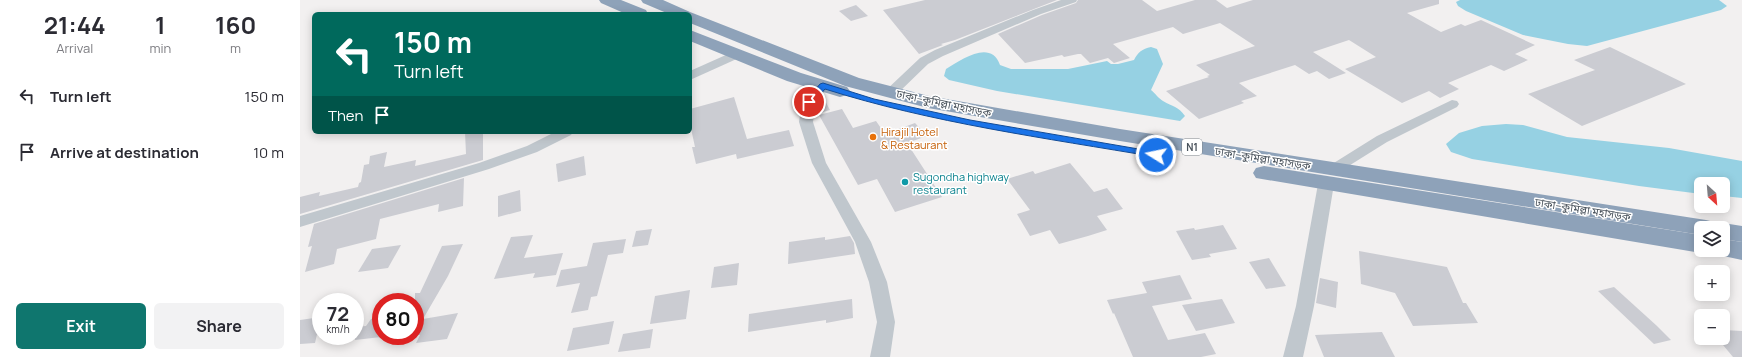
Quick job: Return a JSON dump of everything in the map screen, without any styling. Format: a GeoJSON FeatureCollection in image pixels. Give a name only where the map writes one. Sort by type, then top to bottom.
{"type":"FeatureCollection","features":[{"type":"Feature","properties":{"kind":"highway"},"geometry":{"type":"LineString","coordinates":[[607,0],[635,12]]}},
{"type":"Feature","properties":{"kind":"highway"},"geometry":{"type":"LineString","coordinates":[[649,0],[678,12]]}},
{"type":"Feature","properties":{"kind":"highway","name":"ঢাকা–কুমিল্লা মহাসড়ক"},"geometry":{"type":"LineString","coordinates":[[692,18],[852,82],[928,102],[1120,135],[1330,177],[1694,243]]}},
{"type":"Feature","properties":{"kind":"highway","name":"ঢাকা–কুমিল্লা মহাসড়ক"},"geometry":{"type":"LineString","coordinates":[[692,36],[794,77],[872,101],[970,123],[1330,177],[1694,226]]}},
{"type":"Feature","properties":{"kind":"highway"},"geometry":{"type":"LineString","coordinates":[[1730,232],[1742,234]]}},
{"type":"Feature","properties":{"kind":"highway"},"geometry":{"type":"LineString","coordinates":[[1730,249],[1742,251]]}},
{"type":"Feature","properties":{"kind":"street"},"geometry":{"type":"LineString","coordinates":[[891,92],[924,61],[939,53],[1037,12],[1072,0]]}},
{"type":"Feature","properties":{"kind":"street"},"geometry":{"type":"LineString","coordinates":[[692,75],[737,54]]}},
{"type":"Feature","properties":{"kind":"street"},"geometry":{"type":"LineString","coordinates":[[823,86],[809,102],[806,122],[819,163],[863,242],[878,282],[886,322],[880,357]]}},
{"type":"Feature","properties":{"kind":"street"},"geometry":{"type":"LineString","coordinates":[[1293,357],[1305,306],[1330,177],[1382,139],[1452,104]]}},
{"type":"Feature","properties":{"kind":"street"},"geometry":{"type":"LineString","coordinates":[[300,222],[484,166],[532,149],[562,134]]}},
{"type":"Feature","properties":{"kind":"water"},"geometry":{"type":"Polygon","coordinates":[[[1460,0],[1719,0],[1727,6],[1721,10],[1587,46],[1568,44],[1523,35],[1466,11],[1458,6],[1456,2],[1460,0]]]}},
{"type":"Feature","properties":{"kind":"water"},"geometry":{"type":"Polygon","coordinates":[[[1151,47],[1157,49],[1163,64],[1151,90],[1162,100],[1178,108],[1185,116],[1180,121],[997,91],[949,80],[944,76],[946,69],[968,56],[983,52],[990,53],[996,57],[1000,65],[1011,69],[1068,69],[1107,61],[1111,64],[1118,64],[1134,60],[1141,51],[1151,47]]]}},
{"type":"Feature","properties":{"kind":"water"},"geometry":{"type":"Polygon","coordinates":[[[1506,124],[1523,125],[1567,137],[1669,148],[1742,161],[1742,198],[1730,197],[1730,177],[1694,177],[1694,193],[1639,186],[1472,159],[1451,152],[1446,144],[1459,133],[1482,126],[1506,124]]]}},
{"type":"Feature","properties":{"kind":"building"},"geometry":{"type":"Polygon","coordinates":[[[925,0],[1057,0],[955,40],[941,44],[943,45],[919,54],[883,10],[925,0]]]}},
{"type":"Feature","properties":{"kind":"building"},"geometry":{"type":"Polygon","coordinates":[[[1078,0],[1142,0],[1157,11],[1195,0],[1216,0],[1227,8],[1253,0],[1439,0],[1439,4],[1407,13],[1441,32],[1461,24],[1465,26],[1481,20],[1535,45],[1515,54],[1528,60],[1504,71],[1491,65],[1448,83],[1459,89],[1440,98],[1429,91],[1402,103],[1345,69],[1376,57],[1349,40],[1313,52],[1346,73],[1329,79],[1317,71],[1309,74],[1295,65],[1239,83],[1257,96],[1241,101],[1244,103],[1199,119],[1166,91],[1209,77],[1207,76],[1210,75],[1196,65],[1255,46],[1220,23],[1183,34],[1173,27],[1113,44],[1130,58],[1114,63],[1108,58],[1090,63],[1081,54],[1078,54],[1064,57],[1062,55],[1025,63],[998,34],[1042,15],[1076,3],[1078,0]]]}},
{"type":"Feature","properties":{"kind":"building"},"geometry":{"type":"Polygon","coordinates":[[[856,5],[868,16],[851,21],[839,11],[856,5]]]}},
{"type":"Feature","properties":{"kind":"building"},"geometry":{"type":"Polygon","coordinates":[[[1610,47],[1686,84],[1582,126],[1528,94],[1595,70],[1574,60],[1610,47]]]}},
{"type":"Feature","properties":{"kind":"building"},"geometry":{"type":"Polygon","coordinates":[[[734,97],[747,139],[789,130],[794,146],[737,159],[736,154],[696,164],[692,147],[695,147],[692,133],[692,108],[734,97]]]}},
{"type":"Feature","properties":{"kind":"building"},"geometry":{"type":"Polygon","coordinates":[[[823,97],[830,110],[816,114],[817,104],[823,97]]]}},
{"type":"Feature","properties":{"kind":"building"},"geometry":{"type":"Polygon","coordinates":[[[842,109],[853,128],[876,121],[885,134],[915,123],[927,136],[907,143],[942,197],[895,212],[877,179],[858,185],[819,115],[842,109]]]}},
{"type":"Feature","properties":{"kind":"building"},"geometry":{"type":"Polygon","coordinates":[[[465,134],[483,134],[483,160],[300,214],[300,197],[320,192],[319,196],[358,187],[359,183],[361,182],[364,165],[369,164],[370,156],[387,152],[384,167],[416,160],[415,166],[466,154],[465,134]]]}},
{"type":"Feature","properties":{"kind":"building"},"geometry":{"type":"Polygon","coordinates":[[[584,156],[586,175],[558,182],[556,164],[584,156]]]}},
{"type":"Feature","properties":{"kind":"building"},"geometry":{"type":"Polygon","coordinates":[[[1070,163],[1094,192],[1107,188],[1123,209],[1097,216],[1107,230],[1088,236],[1059,244],[1050,230],[1030,236],[1017,214],[1030,210],[1007,179],[1033,171],[1035,174],[1070,163]]]}},
{"type":"Feature","properties":{"kind":"building"},"geometry":{"type":"Polygon","coordinates":[[[464,178],[463,206],[438,212],[439,204],[380,219],[376,239],[337,249],[334,264],[305,272],[312,246],[308,247],[314,224],[464,178]]]}},
{"type":"Feature","properties":{"kind":"building"},"geometry":{"type":"Polygon","coordinates":[[[520,190],[521,211],[498,217],[498,196],[520,190]]]}},
{"type":"Feature","properties":{"kind":"building"},"geometry":{"type":"Polygon","coordinates":[[[1223,225],[1237,249],[1209,254],[1211,257],[1192,260],[1176,231],[1194,228],[1195,230],[1223,225]]]}},
{"type":"Feature","properties":{"kind":"building"},"geometry":{"type":"Polygon","coordinates":[[[652,229],[648,245],[632,247],[636,231],[652,229]]]}},
{"type":"Feature","properties":{"kind":"building"},"geometry":{"type":"Polygon","coordinates":[[[533,235],[524,258],[563,253],[556,275],[533,278],[535,273],[494,279],[511,237],[533,235]]]}},
{"type":"Feature","properties":{"kind":"building"},"geometry":{"type":"Polygon","coordinates":[[[850,236],[854,243],[855,254],[788,264],[789,242],[825,237],[825,240],[850,236]]]}},
{"type":"Feature","properties":{"kind":"building"},"geometry":{"type":"Polygon","coordinates":[[[626,239],[623,253],[608,255],[597,296],[591,297],[588,310],[571,313],[580,283],[556,287],[561,270],[587,266],[593,243],[626,239]]]}},
{"type":"Feature","properties":{"kind":"building"},"geometry":{"type":"Polygon","coordinates":[[[463,244],[448,276],[424,317],[424,293],[420,293],[442,246],[463,244]]]}},
{"type":"Feature","properties":{"kind":"building"},"geometry":{"type":"Polygon","coordinates":[[[401,245],[388,268],[358,272],[372,249],[401,245]]]}},
{"type":"Feature","properties":{"kind":"building"},"geometry":{"type":"Polygon","coordinates":[[[1359,251],[1447,267],[1463,303],[1466,303],[1478,323],[1413,326],[1395,293],[1361,284],[1359,251]]]}},
{"type":"Feature","properties":{"kind":"building"},"geometry":{"type":"Polygon","coordinates":[[[1269,258],[1286,286],[1266,289],[1249,262],[1269,258]]]}},
{"type":"Feature","properties":{"kind":"building"},"geometry":{"type":"Polygon","coordinates":[[[739,263],[737,285],[711,288],[714,267],[739,263]]]}},
{"type":"Feature","properties":{"kind":"building"},"geometry":{"type":"Polygon","coordinates":[[[1180,275],[1192,299],[1152,306],[1168,340],[1205,333],[1216,354],[1201,357],[1133,357],[1107,300],[1147,293],[1142,282],[1180,275]]]}},
{"type":"Feature","properties":{"kind":"building"},"geometry":{"type":"Polygon","coordinates":[[[1320,278],[1338,282],[1336,308],[1316,303],[1320,278]]]}},
{"type":"Feature","properties":{"kind":"building"},"geometry":{"type":"Polygon","coordinates":[[[1614,287],[1671,340],[1654,344],[1598,291],[1614,287]]]}},
{"type":"Feature","properties":{"kind":"building"},"geometry":{"type":"Polygon","coordinates":[[[690,290],[686,319],[650,324],[655,296],[690,290]]]}},
{"type":"Feature","properties":{"kind":"building"},"geometry":{"type":"Polygon","coordinates":[[[852,299],[853,318],[826,323],[826,320],[748,332],[749,314],[852,299]]]}},
{"type":"Feature","properties":{"kind":"building"},"geometry":{"type":"Polygon","coordinates":[[[1222,299],[1235,323],[1196,331],[1182,305],[1222,299]]]}},
{"type":"Feature","properties":{"kind":"building"},"geometry":{"type":"Polygon","coordinates":[[[458,313],[447,339],[424,342],[424,319],[458,313]]]}},
{"type":"Feature","properties":{"kind":"building"},"geometry":{"type":"Polygon","coordinates":[[[312,318],[312,343],[300,344],[300,320],[312,318]]]}},
{"type":"Feature","properties":{"kind":"building"},"geometry":{"type":"Polygon","coordinates":[[[371,319],[372,338],[364,339],[364,326],[366,326],[371,319]]]}},
{"type":"Feature","properties":{"kind":"building"},"geometry":{"type":"Polygon","coordinates":[[[614,321],[609,344],[567,351],[573,328],[614,321]]]}},
{"type":"Feature","properties":{"kind":"building"},"geometry":{"type":"Polygon","coordinates":[[[653,329],[650,348],[618,352],[623,334],[653,329]]]}},
{"type":"Feature","properties":{"kind":"building"},"geometry":{"type":"Polygon","coordinates":[[[1730,330],[1742,331],[1742,357],[1733,357],[1723,345],[1730,345],[1730,330]]]}},
{"type":"Feature","properties":{"kind":"building"},"geometry":{"type":"Polygon","coordinates":[[[1382,332],[1395,357],[1324,357],[1315,335],[1382,332]]]}},
{"type":"Feature","properties":{"kind":"place","name":"Hirajil Hotel & Restaurant"},"geometry":{"type":"Point","coordinates":[873,137]}},
{"type":"Feature","properties":{"kind":"place","name":"Sugondha highway restaurant"},"geometry":{"type":"Point","coordinates":[905,182]}},
{"type":"Feature","properties":{"kind":"route"},"geometry":{"type":"LineString","coordinates":[[809,102],[823,86],[872,101],[970,123],[1156,155]]}}]}
